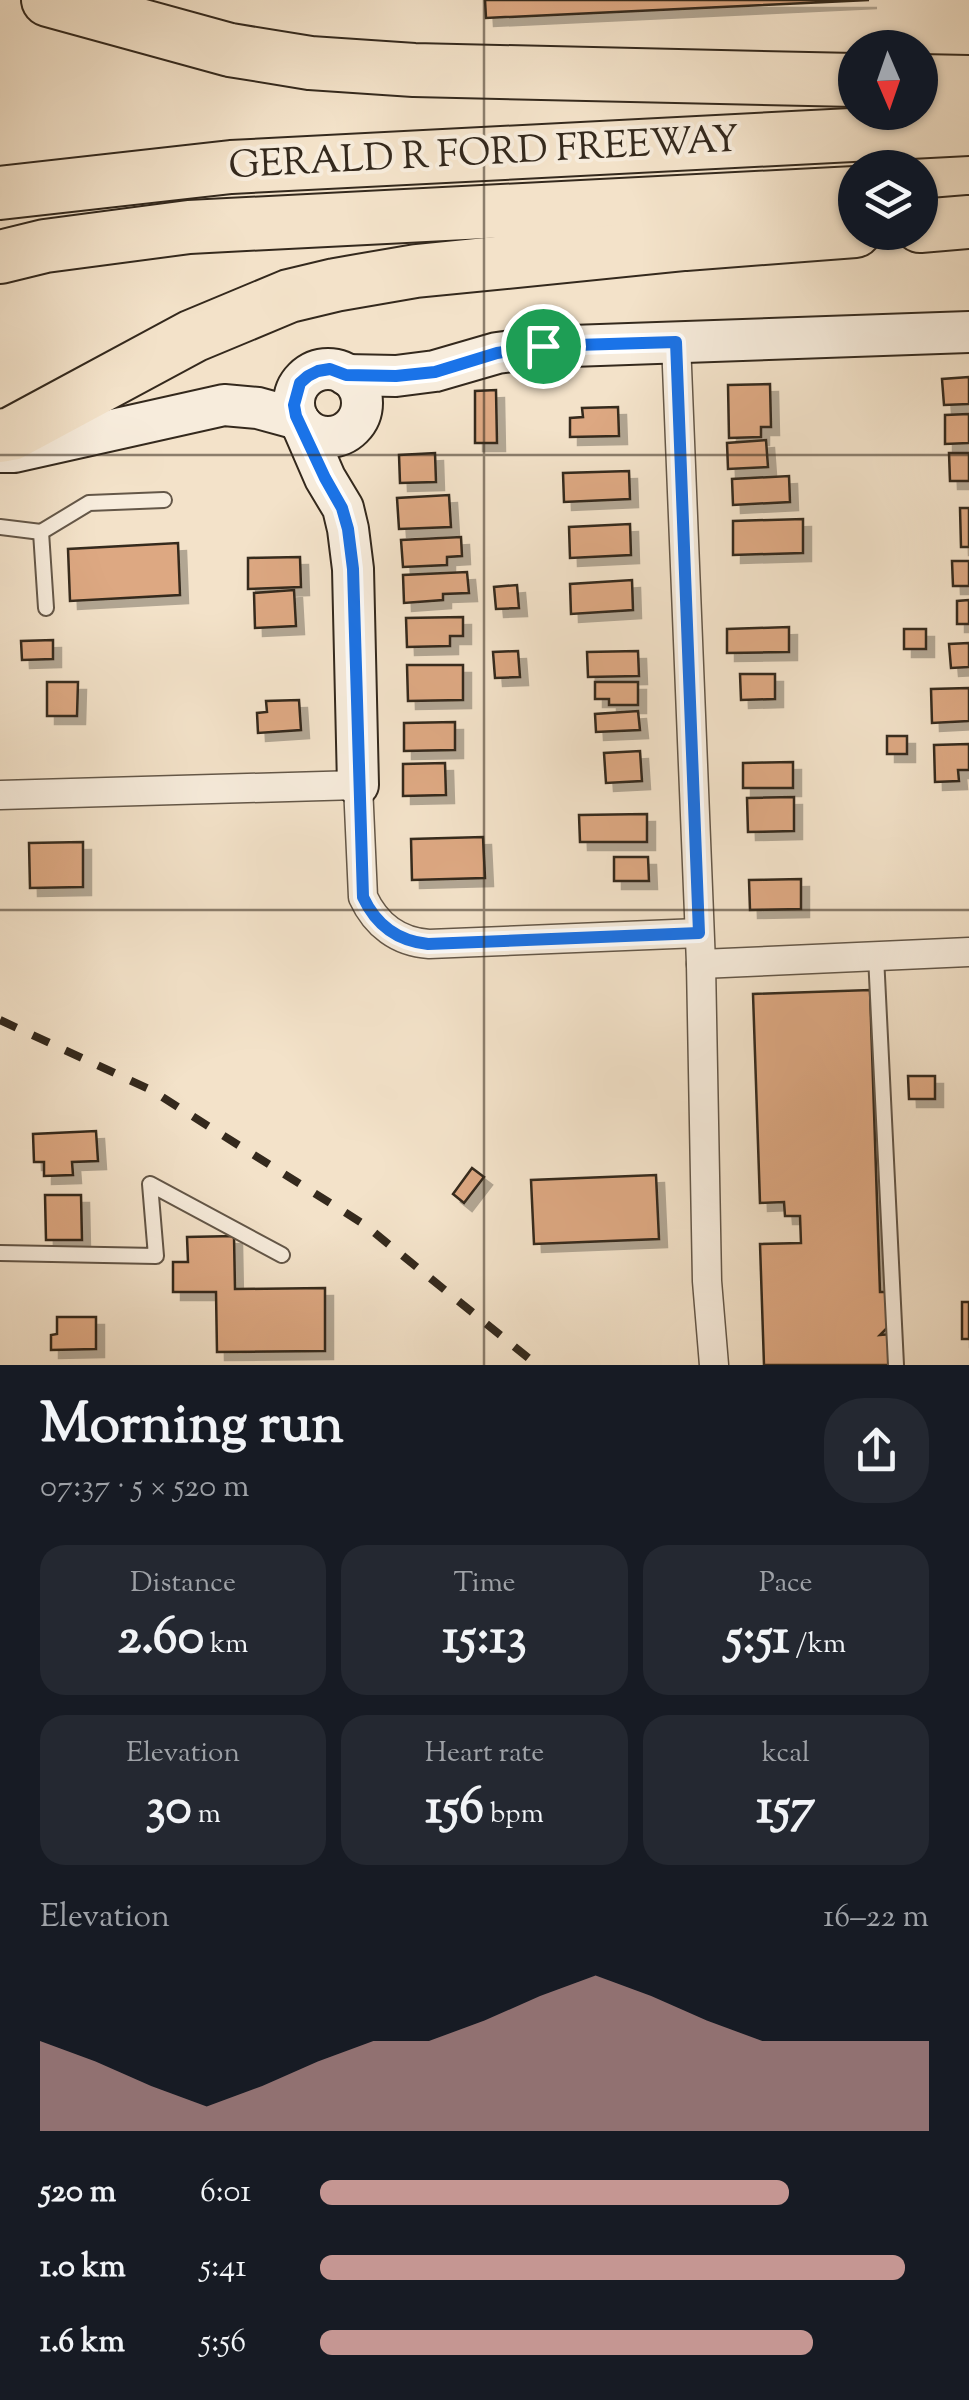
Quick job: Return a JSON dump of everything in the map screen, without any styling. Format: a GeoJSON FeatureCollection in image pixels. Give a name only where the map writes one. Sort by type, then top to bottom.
{"type":"FeatureCollection","features":[{"type":"Feature","properties":{"kind":"highway"},"geometry":{"type":"LineString","coordinates":[[48,0],[230,50],[337,65],[596,76],[838,80]]}},
{"type":"Feature","properties":{"kind":"highway"},"geometry":{"type":"LineString","coordinates":[[938,82],[969,82]]}},
{"type":"Feature","properties":{"kind":"highway","name":"GERALD R FORD FREEWAY"},"geometry":{"type":"LineString","coordinates":[[0,193],[231,167],[969,130]]}},
{"type":"Feature","properties":{"kind":"highway"},"geometry":{"type":"LineString","coordinates":[[938,189],[969,188]]}},
{"type":"Feature","properties":{"kind":"highway","name":"GERALD R FORD FREEWAY"},"geometry":{"type":"LineString","coordinates":[[0,256],[189,226],[838,195]]}},
{"type":"Feature","properties":{"kind":"highway"},"geometry":{"type":"LineString","coordinates":[[938,225],[969,222]]}},
{"type":"Feature","properties":{"kind":"highway"},"geometry":{"type":"LineString","coordinates":[[0,436],[11,434],[193,336],[289,296],[416,271],[838,232]]}},
{"type":"Feature","properties":{"kind":"street"},"geometry":{"type":"LineString","coordinates":[[699,933],[415,943],[391,933],[370,911],[362,883],[353,569],[348,529],[342,508],[300,422],[295,394],[308,376],[330,369],[346,375],[385,377],[435,372],[497,353],[543,346],[969,332]]}},
{"type":"Feature","properties":{"kind":"street"},"geometry":{"type":"LineString","coordinates":[[676,342],[701,964],[707,1282],[714,1365]]}},
{"type":"Feature","properties":{"kind":"street"},"geometry":{"type":"LineString","coordinates":[[0,452],[224,406],[258,408],[300,422],[310,432],[332,437],[435,372]]}},
{"type":"Feature","properties":{"kind":"street"},"geometry":{"type":"LineString","coordinates":[[342,508],[347,447],[361,397],[346,375]]}},
{"type":"Feature","properties":{"kind":"street"},"geometry":{"type":"LineString","coordinates":[[0,795],[358,784]]}},
{"type":"Feature","properties":{"kind":"street"},"geometry":{"type":"LineString","coordinates":[[701,964],[969,952]]}},
{"type":"Feature","properties":{"kind":"lane"},"geometry":{"type":"LineString","coordinates":[[0,527],[41,532],[89,503],[164,500]]}},
{"type":"Feature","properties":{"kind":"lane"},"geometry":{"type":"LineString","coordinates":[[41,532],[46,608]]}},
{"type":"Feature","properties":{"kind":"lane"},"geometry":{"type":"LineString","coordinates":[[876,956],[896,1365]]}},
{"type":"Feature","properties":{"kind":"lane"},"geometry":{"type":"LineString","coordinates":[[0,1253],[156,1256],[150,1184],[282,1255]]}},
{"type":"Feature","properties":{"kind":"building"},"geometry":{"type":"Polygon","coordinates":[[[485,0],[869,0],[486,18],[485,0]]]}},
{"type":"Feature","properties":{"kind":"building"},"geometry":{"type":"Polygon","coordinates":[[[969,377],[969,404],[944,405],[942,379],[969,377]]]}},
{"type":"Feature","properties":{"kind":"building"},"geometry":{"type":"Polygon","coordinates":[[[770,384],[771,427],[761,427],[761,437],[729,438],[728,385],[770,384]]]}},
{"type":"Feature","properties":{"kind":"building"},"geometry":{"type":"Polygon","coordinates":[[[496,390],[497,443],[475,443],[475,391],[496,390]]]}},
{"type":"Feature","properties":{"kind":"building"},"geometry":{"type":"Polygon","coordinates":[[[618,407],[619,436],[570,437],[570,418],[583,417],[582,408],[618,407]]]}},
{"type":"Feature","properties":{"kind":"building"},"geometry":{"type":"Polygon","coordinates":[[[969,414],[969,443],[945,444],[945,415],[969,414]]]}},
{"type":"Feature","properties":{"kind":"building"},"geometry":{"type":"Polygon","coordinates":[[[766,440],[768,467],[728,469],[727,443],[766,440]]]}},
{"type":"Feature","properties":{"kind":"building"},"geometry":{"type":"Polygon","coordinates":[[[435,453],[436,482],[400,483],[399,455],[435,453]]]}},
{"type":"Feature","properties":{"kind":"building"},"geometry":{"type":"Polygon","coordinates":[[[949,453],[969,453],[969,481],[950,481],[949,453]]]}},
{"type":"Feature","properties":{"kind":"building"},"geometry":{"type":"Polygon","coordinates":[[[629,471],[630,499],[564,502],[563,473],[629,471]]]}},
{"type":"Feature","properties":{"kind":"building"},"geometry":{"type":"Polygon","coordinates":[[[789,476],[790,502],[733,505],[732,479],[789,476]]]}},
{"type":"Feature","properties":{"kind":"building"},"geometry":{"type":"Polygon","coordinates":[[[449,495],[451,527],[399,529],[397,498],[449,495]]]}},
{"type":"Feature","properties":{"kind":"building"},"geometry":{"type":"Polygon","coordinates":[[[960,508],[969,508],[969,547],[961,547],[960,508]]]}},
{"type":"Feature","properties":{"kind":"building"},"geometry":{"type":"Polygon","coordinates":[[[803,519],[803,553],[733,555],[733,521],[803,519]]]}},
{"type":"Feature","properties":{"kind":"building"},"geometry":{"type":"Polygon","coordinates":[[[630,524],[631,555],[570,558],[569,527],[630,524]]]}},
{"type":"Feature","properties":{"kind":"building"},"geometry":{"type":"Polygon","coordinates":[[[461,537],[462,556],[447,557],[447,565],[403,567],[401,540],[461,537]]]}},
{"type":"Feature","properties":{"kind":"building"},"geometry":{"type":"Polygon","coordinates":[[[178,543],[180,595],[70,601],[68,549],[178,543]]]}},
{"type":"Feature","properties":{"kind":"building"},"geometry":{"type":"Polygon","coordinates":[[[300,557],[301,587],[248,589],[248,558],[300,557]]]}},
{"type":"Feature","properties":{"kind":"building"},"geometry":{"type":"Polygon","coordinates":[[[952,561],[969,561],[969,586],[953,586],[952,561]]]}},
{"type":"Feature","properties":{"kind":"building"},"geometry":{"type":"Polygon","coordinates":[[[467,572],[469,593],[404,603],[403,575],[467,572]]]}},
{"type":"Feature","properties":{"kind":"building"},"geometry":{"type":"Polygon","coordinates":[[[632,580],[633,610],[571,614],[570,584],[632,580]]]}},
{"type":"Feature","properties":{"kind":"building"},"geometry":{"type":"Polygon","coordinates":[[[517,585],[519,608],[496,609],[494,587],[517,585]]]}},
{"type":"Feature","properties":{"kind":"building"},"geometry":{"type":"Polygon","coordinates":[[[294,590],[296,626],[255,628],[254,593],[294,590]]]}},
{"type":"Feature","properties":{"kind":"building"},"geometry":{"type":"Polygon","coordinates":[[[969,600],[969,624],[957,624],[957,601],[969,600]]]}},
{"type":"Feature","properties":{"kind":"building"},"geometry":{"type":"Polygon","coordinates":[[[463,617],[463,636],[450,636],[450,646],[407,647],[406,618],[463,617]]]}},
{"type":"Feature","properties":{"kind":"building"},"geometry":{"type":"Polygon","coordinates":[[[789,627],[789,652],[727,653],[727,629],[789,627]]]}},
{"type":"Feature","properties":{"kind":"building"},"geometry":{"type":"Polygon","coordinates":[[[904,629],[926,629],[926,649],[904,649],[904,629]]]}},
{"type":"Feature","properties":{"kind":"building"},"geometry":{"type":"Polygon","coordinates":[[[53,640],[53,659],[22,660],[21,641],[53,640]]]}},
{"type":"Feature","properties":{"kind":"building"},"geometry":{"type":"Polygon","coordinates":[[[969,643],[969,667],[951,668],[949,644],[969,643]]]}},
{"type":"Feature","properties":{"kind":"building"},"geometry":{"type":"Polygon","coordinates":[[[518,651],[520,677],[495,678],[493,652],[518,651]]]}},
{"type":"Feature","properties":{"kind":"building"},"geometry":{"type":"Polygon","coordinates":[[[638,651],[639,676],[588,677],[587,652],[638,651]]]}},
{"type":"Feature","properties":{"kind":"building"},"geometry":{"type":"Polygon","coordinates":[[[407,665],[463,665],[463,700],[408,701],[407,665]]]}},
{"type":"Feature","properties":{"kind":"building"},"geometry":{"type":"Polygon","coordinates":[[[740,674],[775,674],[775,699],[741,700],[740,674]]]}},
{"type":"Feature","properties":{"kind":"building"},"geometry":{"type":"Polygon","coordinates":[[[47,682],[78,682],[77,716],[47,716],[47,682]]]}},
{"type":"Feature","properties":{"kind":"building"},"geometry":{"type":"Polygon","coordinates":[[[595,682],[638,682],[638,705],[609,705],[609,699],[595,699],[595,682]]]}},
{"type":"Feature","properties":{"kind":"building"},"geometry":{"type":"Polygon","coordinates":[[[969,688],[969,721],[932,723],[931,689],[969,688]]]}},
{"type":"Feature","properties":{"kind":"building"},"geometry":{"type":"Polygon","coordinates":[[[299,700],[301,730],[258,733],[257,713],[267,712],[266,701],[299,700]]]}},
{"type":"Feature","properties":{"kind":"building"},"geometry":{"type":"Polygon","coordinates":[[[638,711],[640,730],[596,732],[595,714],[638,711]]]}},
{"type":"Feature","properties":{"kind":"building"},"geometry":{"type":"Polygon","coordinates":[[[455,722],[455,750],[404,751],[404,723],[455,722]]]}},
{"type":"Feature","properties":{"kind":"building"},"geometry":{"type":"Polygon","coordinates":[[[887,736],[907,736],[907,754],[887,754],[887,736]]]}},
{"type":"Feature","properties":{"kind":"building"},"geometry":{"type":"Polygon","coordinates":[[[969,744],[969,770],[958,770],[959,781],[935,782],[934,745],[969,744]]]}},
{"type":"Feature","properties":{"kind":"building"},"geometry":{"type":"Polygon","coordinates":[[[640,751],[642,781],[606,783],[604,753],[640,751]]]}},
{"type":"Feature","properties":{"kind":"building"},"geometry":{"type":"Polygon","coordinates":[[[793,762],[793,788],[743,788],[743,763],[793,762]]]}},
{"type":"Feature","properties":{"kind":"building"},"geometry":{"type":"Polygon","coordinates":[[[445,763],[446,795],[403,796],[403,764],[445,763]]]}},
{"type":"Feature","properties":{"kind":"building"},"geometry":{"type":"Polygon","coordinates":[[[794,797],[794,831],[748,832],[747,798],[794,797]]]}},
{"type":"Feature","properties":{"kind":"building"},"geometry":{"type":"Polygon","coordinates":[[[647,814],[647,842],[580,842],[579,815],[647,814]]]}},
{"type":"Feature","properties":{"kind":"building"},"geometry":{"type":"Polygon","coordinates":[[[483,837],[485,878],[412,880],[411,839],[483,837]]]}},
{"type":"Feature","properties":{"kind":"building"},"geometry":{"type":"Polygon","coordinates":[[[83,842],[83,887],[30,888],[29,843],[83,842]]]}},
{"type":"Feature","properties":{"kind":"building"},"geometry":{"type":"Polygon","coordinates":[[[614,857],[648,857],[649,881],[614,881],[614,857]]]}},
{"type":"Feature","properties":{"kind":"building"},"geometry":{"type":"Polygon","coordinates":[[[801,879],[801,909],[750,910],[749,880],[801,879]]]}},
{"type":"Feature","properties":{"kind":"building"},"geometry":{"type":"Polygon","coordinates":[[[870,990],[880,1292],[890,1292],[891,1324],[880,1335],[892,1334],[893,1365],[764,1365],[760,1244],[801,1243],[800,1216],[785,1216],[784,1202],[760,1203],[753,994],[870,990]]]}},
{"type":"Feature","properties":{"kind":"building"},"geometry":{"type":"Polygon","coordinates":[[[908,1076],[935,1076],[935,1099],[909,1099],[908,1076]]]}},
{"type":"Feature","properties":{"kind":"building"},"geometry":{"type":"Polygon","coordinates":[[[96,1131],[98,1161],[72,1162],[73,1175],[44,1176],[44,1162],[34,1162],[33,1134],[96,1131]]]}},
{"type":"Feature","properties":{"kind":"building"},"geometry":{"type":"Polygon","coordinates":[[[472,1168],[484,1177],[464,1203],[453,1194],[472,1168]]]}},
{"type":"Feature","properties":{"kind":"building"},"geometry":{"type":"Polygon","coordinates":[[[656,1175],[659,1239],[534,1244],[531,1180],[656,1175]]]}},
{"type":"Feature","properties":{"kind":"building"},"geometry":{"type":"Polygon","coordinates":[[[45,1195],[81,1195],[82,1240],[46,1240],[45,1195]]]}},
{"type":"Feature","properties":{"kind":"building"},"geometry":{"type":"Polygon","coordinates":[[[234,1236],[235,1289],[325,1288],[325,1351],[217,1352],[216,1292],[173,1292],[173,1262],[188,1262],[187,1237],[234,1236]]]}},
{"type":"Feature","properties":{"kind":"building"},"geometry":{"type":"Polygon","coordinates":[[[962,1302],[969,1302],[969,1339],[962,1339],[962,1302]]]}},
{"type":"Feature","properties":{"kind":"building"},"geometry":{"type":"Polygon","coordinates":[[[57,1317],[96,1317],[96,1349],[51,1350],[51,1335],[57,1334],[57,1317]]]}},
{"type":"Feature","properties":{"kind":"railway"},"geometry":{"type":"LineString","coordinates":[[0,1020],[151,1090],[365,1225],[537,1365]]}},
{"type":"Feature","properties":{"kind":"route"},"geometry":{"type":"LineString","coordinates":[[676,342],[699,933],[415,943],[391,933],[370,911],[363,897],[353,569],[348,529],[342,508],[296,416],[295,394],[300,383],[318,371],[330,369],[346,375],[374,377],[435,372],[497,353],[543,346],[676,342]]}}]}
